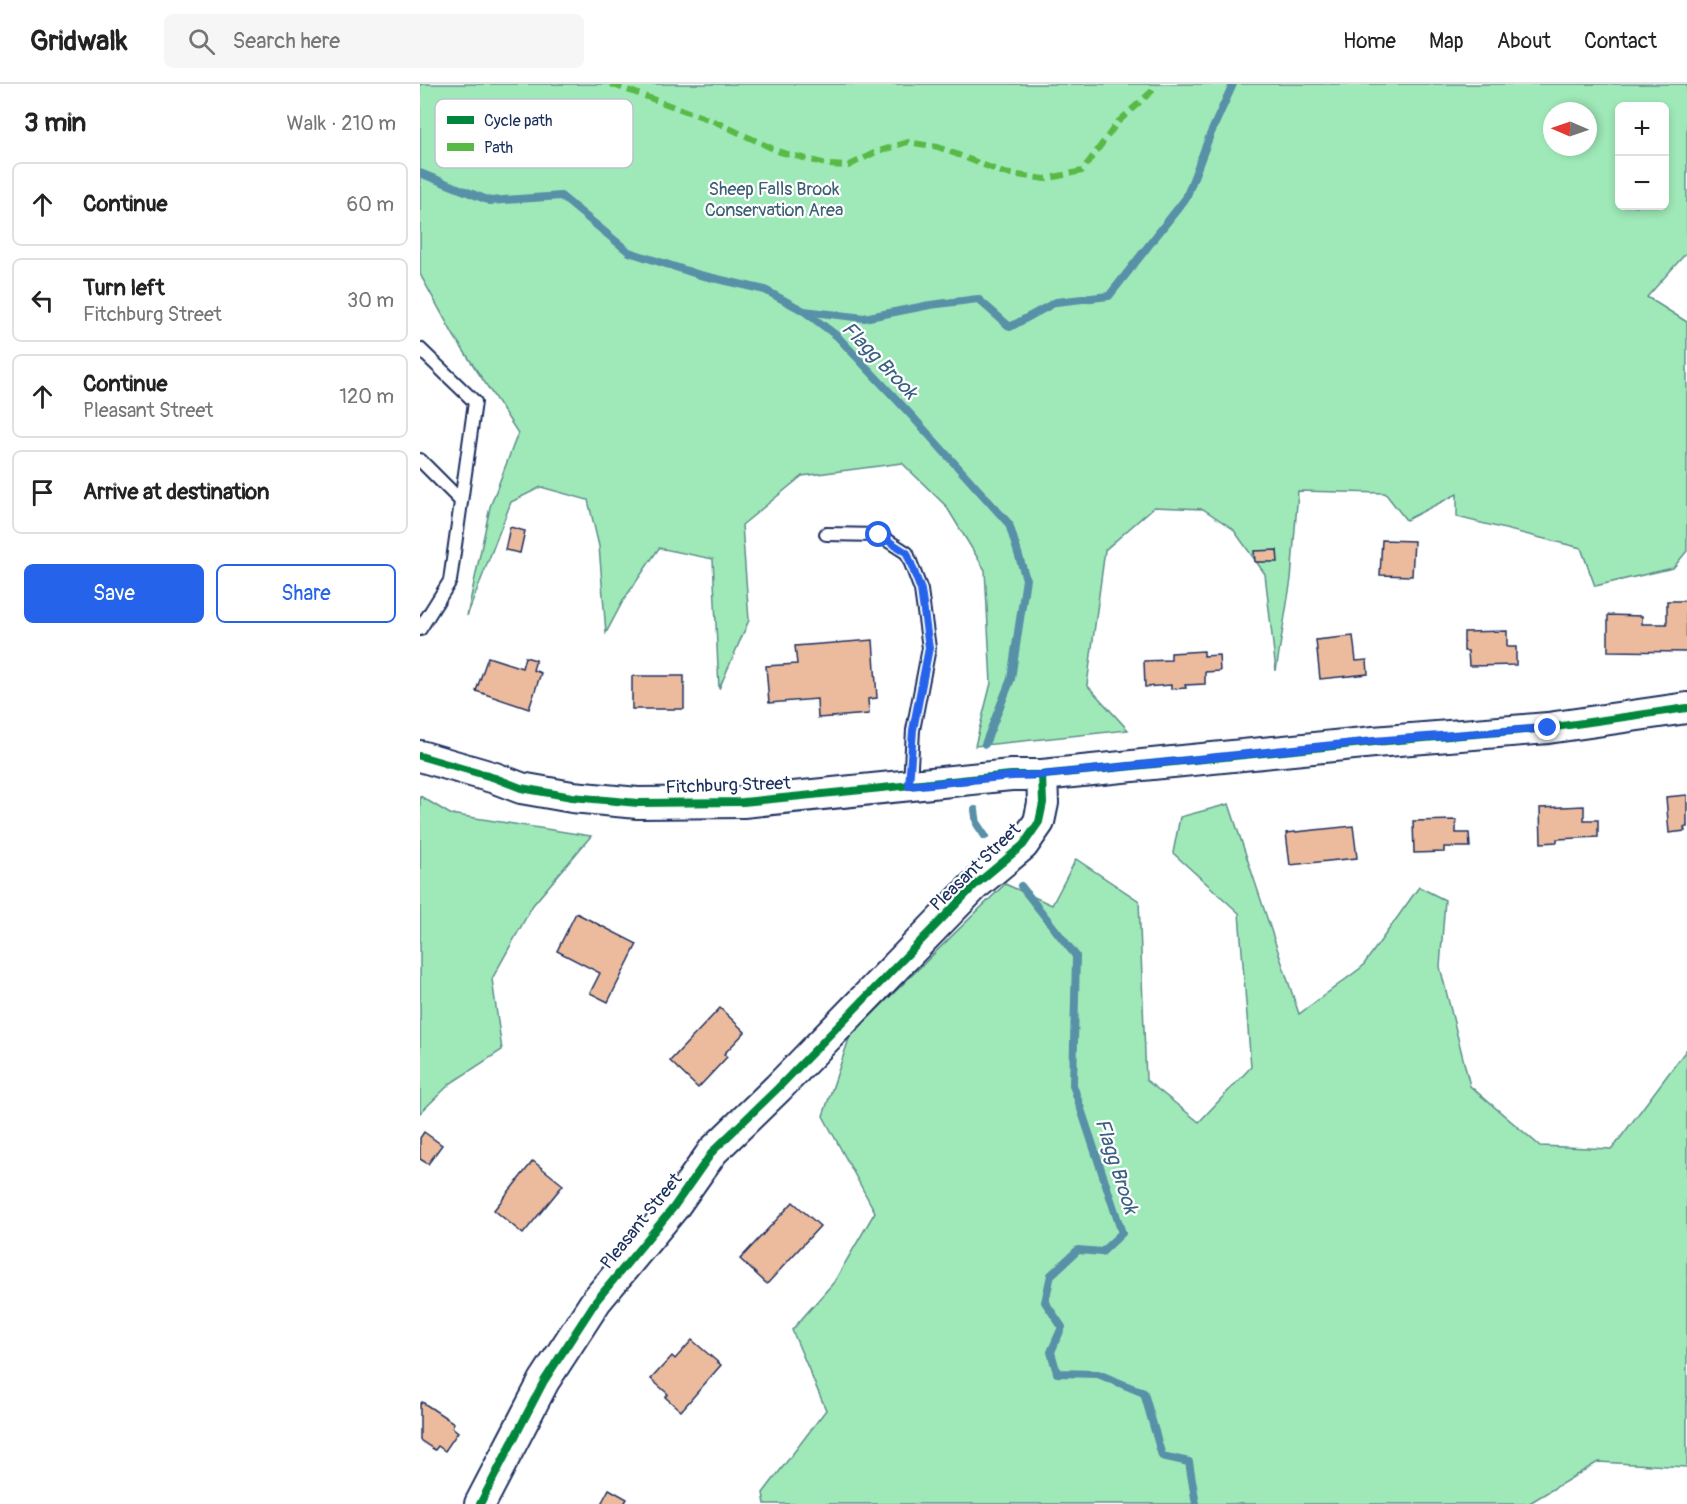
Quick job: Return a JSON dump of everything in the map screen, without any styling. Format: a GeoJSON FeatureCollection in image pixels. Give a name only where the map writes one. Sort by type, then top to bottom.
{"type":"FeatureCollection","features":[{"type":"Feature","properties":{"kind":"street"},"geometry":{"type":"LineString","coordinates":[[1042,775],[1374,741],[1548,728],[1687,708]]}},
{"type":"Feature","properties":{"kind":"street","name":"Fitchburg Street"},"geometry":{"type":"LineString","coordinates":[[420,756],[521,788],[572,797],[638,803],[743,802],[1042,775]]}},
{"type":"Feature","properties":{"kind":"street","name":"Pleasant Street"},"geometry":{"type":"LineString","coordinates":[[480,1504],[544,1381],[596,1301],[673,1208],[713,1151],[778,1088],[974,886],[1023,845],[1039,822],[1043,804],[1042,775]]}},
{"type":"Feature","properties":{"kind":"lane"},"geometry":{"type":"LineString","coordinates":[[420,349],[475,402],[450,581],[420,629]]}},
{"type":"Feature","properties":{"kind":"lane"},"geometry":{"type":"LineString","coordinates":[[420,460],[461,501]]}},
{"type":"Feature","properties":{"kind":"lane"},"geometry":{"type":"LineString","coordinates":[[826,534],[879,535],[907,553],[921,590],[929,648],[913,730],[909,786]]}},
{"type":"Feature","properties":{"kind":"green space","name":"Sheep Falls Brook Conservation Area"},"geometry":{"type":"Polygon","coordinates":[[[420,84],[1687,84],[1687,252],[1647,297],[1687,322],[1687,551],[1673,568],[1595,586],[1581,548],[1457,517],[1457,494],[1406,520],[1385,493],[1298,491],[1291,579],[1276,671],[1265,574],[1233,529],[1203,509],[1154,507],[1105,550],[1087,685],[1128,730],[975,746],[991,683],[985,570],[946,506],[902,463],[802,476],[742,525],[749,620],[719,689],[713,559],[659,548],[623,601],[606,633],[599,546],[588,500],[541,487],[511,502],[467,616],[490,507],[518,433],[454,336],[420,274],[420,84]]]}},
{"type":"Feature","properties":{"kind":"green space"},"geometry":{"type":"Polygon","coordinates":[[[420,796],[450,814],[591,836],[533,905],[492,979],[502,1050],[451,1083],[420,1113],[420,796]]]}},
{"type":"Feature","properties":{"kind":"green space"},"geometry":{"type":"Polygon","coordinates":[[[1229,804],[1299,1014],[1362,967],[1419,887],[1445,900],[1440,967],[1470,1086],[1540,1146],[1612,1149],[1687,1049],[1687,1467],[1598,1462],[1528,1504],[765,1504],[763,1493],[826,1410],[792,1330],[834,1282],[875,1212],[823,1116],[850,1036],[1005,884],[1052,905],[1076,859],[1139,901],[1146,1080],[1199,1122],[1251,1067],[1239,913],[1173,853],[1180,817],[1229,804]]]}},
{"type":"Feature","properties":{"kind":"building"},"geometry":{"type":"Polygon","coordinates":[[[510,527],[525,531],[520,553],[505,550],[510,527]]]}},
{"type":"Feature","properties":{"kind":"building"},"geometry":{"type":"Polygon","coordinates":[[[1382,540],[1414,541],[1412,576],[1380,575],[1382,540]]]}},
{"type":"Feature","properties":{"kind":"building"},"geometry":{"type":"Polygon","coordinates":[[[1277,550],[1278,562],[1255,562],[1254,551],[1277,550]]]}},
{"type":"Feature","properties":{"kind":"building"},"geometry":{"type":"Polygon","coordinates":[[[1667,601],[1686,601],[1687,652],[1608,651],[1608,615],[1642,616],[1642,624],[1667,624],[1667,601]]]}},
{"type":"Feature","properties":{"kind":"building"},"geometry":{"type":"Polygon","coordinates":[[[1507,631],[1507,647],[1516,647],[1516,665],[1469,666],[1468,651],[1464,651],[1464,632],[1507,631]]]}},
{"type":"Feature","properties":{"kind":"building"},"geometry":{"type":"Polygon","coordinates":[[[1353,636],[1356,661],[1367,660],[1368,674],[1320,679],[1316,640],[1353,636]]]}},
{"type":"Feature","properties":{"kind":"building"},"geometry":{"type":"Polygon","coordinates":[[[873,640],[877,698],[868,699],[869,714],[818,718],[817,699],[769,703],[766,666],[797,664],[795,646],[873,640]]]}},
{"type":"Feature","properties":{"kind":"building"},"geometry":{"type":"Polygon","coordinates":[[[1204,651],[1204,656],[1219,655],[1220,671],[1205,672],[1205,684],[1185,685],[1186,688],[1171,689],[1171,685],[1145,687],[1144,661],[1171,660],[1171,653],[1204,651]]]}},
{"type":"Feature","properties":{"kind":"building"},"geometry":{"type":"Polygon","coordinates":[[[488,657],[522,668],[525,657],[536,660],[533,670],[541,673],[529,709],[476,691],[488,657]]]}},
{"type":"Feature","properties":{"kind":"building"},"geometry":{"type":"Polygon","coordinates":[[[632,676],[684,676],[684,709],[632,709],[632,676]]]}},
{"type":"Feature","properties":{"kind":"building"},"geometry":{"type":"Polygon","coordinates":[[[1687,795],[1687,827],[1684,827],[1685,831],[1669,833],[1666,797],[1687,795]]]}},
{"type":"Feature","properties":{"kind":"building"},"geometry":{"type":"Polygon","coordinates":[[[1584,806],[1584,820],[1598,820],[1598,837],[1557,839],[1557,842],[1541,843],[1540,808],[1584,806]]]}},
{"type":"Feature","properties":{"kind":"building"},"geometry":{"type":"Polygon","coordinates":[[[1456,820],[1456,833],[1469,833],[1470,847],[1444,847],[1444,852],[1414,853],[1413,821],[1456,820]]]}},
{"type":"Feature","properties":{"kind":"building"},"geometry":{"type":"Polygon","coordinates":[[[1353,826],[1357,858],[1290,865],[1286,833],[1353,826]]]}},
{"type":"Feature","properties":{"kind":"building"},"geometry":{"type":"Polygon","coordinates":[[[576,913],[637,944],[608,1002],[590,993],[600,973],[557,951],[576,913]]]}},
{"type":"Feature","properties":{"kind":"building"},"geometry":{"type":"Polygon","coordinates":[[[720,1008],[745,1032],[724,1054],[727,1057],[698,1088],[670,1061],[720,1008]]]}},
{"type":"Feature","properties":{"kind":"building"},"geometry":{"type":"Polygon","coordinates":[[[424,1132],[442,1145],[428,1164],[420,1159],[420,1138],[424,1132]]]}},
{"type":"Feature","properties":{"kind":"building"},"geometry":{"type":"Polygon","coordinates":[[[533,1161],[563,1185],[523,1234],[494,1210],[533,1161]]]}},
{"type":"Feature","properties":{"kind":"building"},"geometry":{"type":"Polygon","coordinates":[[[793,1202],[820,1226],[767,1284],[740,1259],[793,1202]]]}},
{"type":"Feature","properties":{"kind":"building"},"geometry":{"type":"Polygon","coordinates":[[[692,1340],[721,1365],[681,1411],[665,1397],[668,1394],[651,1379],[672,1356],[675,1359],[692,1340]]]}},
{"type":"Feature","properties":{"kind":"building"},"geometry":{"type":"Polygon","coordinates":[[[422,1402],[454,1423],[452,1427],[458,1432],[445,1451],[438,1446],[435,1450],[420,1440],[420,1405],[422,1402]]]}},
{"type":"Feature","properties":{"kind":"building"},"geometry":{"type":"Polygon","coordinates":[[[609,1489],[627,1499],[624,1504],[601,1504],[609,1489]]]}},
{"type":"Feature","properties":{"kind":"waterway"},"geometry":{"type":"LineString","coordinates":[[804,311],[864,318],[930,305],[978,299],[1010,327],[1056,302],[1109,296],[1186,198],[1210,135],[1233,84]]}},
{"type":"Feature","properties":{"kind":"waterway","name":"Flagg Brook"},"geometry":{"type":"LineString","coordinates":[[420,173],[490,201],[561,196],[629,252],[700,275],[765,290],[804,311],[837,336],[1009,524],[1026,579],[1011,679],[985,744]]}},
{"type":"Feature","properties":{"kind":"waterway","name":"Flagg Brook"},"geometry":{"type":"LineString","coordinates":[[975,810],[977,824],[985,836]]}},
{"type":"Feature","properties":{"kind":"waterway","name":"Flagg Brook"},"geometry":{"type":"LineString","coordinates":[[1021,886],[1076,956],[1073,1085],[1122,1233],[1102,1252],[1078,1250],[1051,1275],[1045,1302],[1062,1327],[1051,1352],[1057,1373],[1098,1374],[1144,1393],[1162,1456],[1189,1462],[1196,1504]]}},
{"type":"Feature","properties":{"kind":"marked path"},"geometry":{"type":"LineString","coordinates":[[611,84],[716,122],[780,152],[830,165],[848,166],[876,152],[908,142],[938,147],[1004,173],[1045,179],[1082,171],[1118,122],[1152,91],[1156,84]]}},
{"type":"Feature","properties":{"kind":"cycle path"},"geometry":{"type":"LineString","coordinates":[[420,756],[521,788],[572,797],[638,803],[743,802],[1011,775],[1042,775],[1374,742],[1548,728],[1687,708]]}},
{"type":"Feature","properties":{"kind":"cycle path"},"geometry":{"type":"LineString","coordinates":[[480,1504],[544,1381],[596,1301],[673,1208],[713,1151],[778,1088],[974,886],[1023,845],[1039,822],[1043,803],[1042,775]]}},
{"type":"Feature","properties":{"kind":"route"},"geometry":{"type":"LineString","coordinates":[[879,535],[907,553],[921,590],[929,648],[913,730],[909,786],[1042,775],[1374,741],[1548,728]]}}]}
